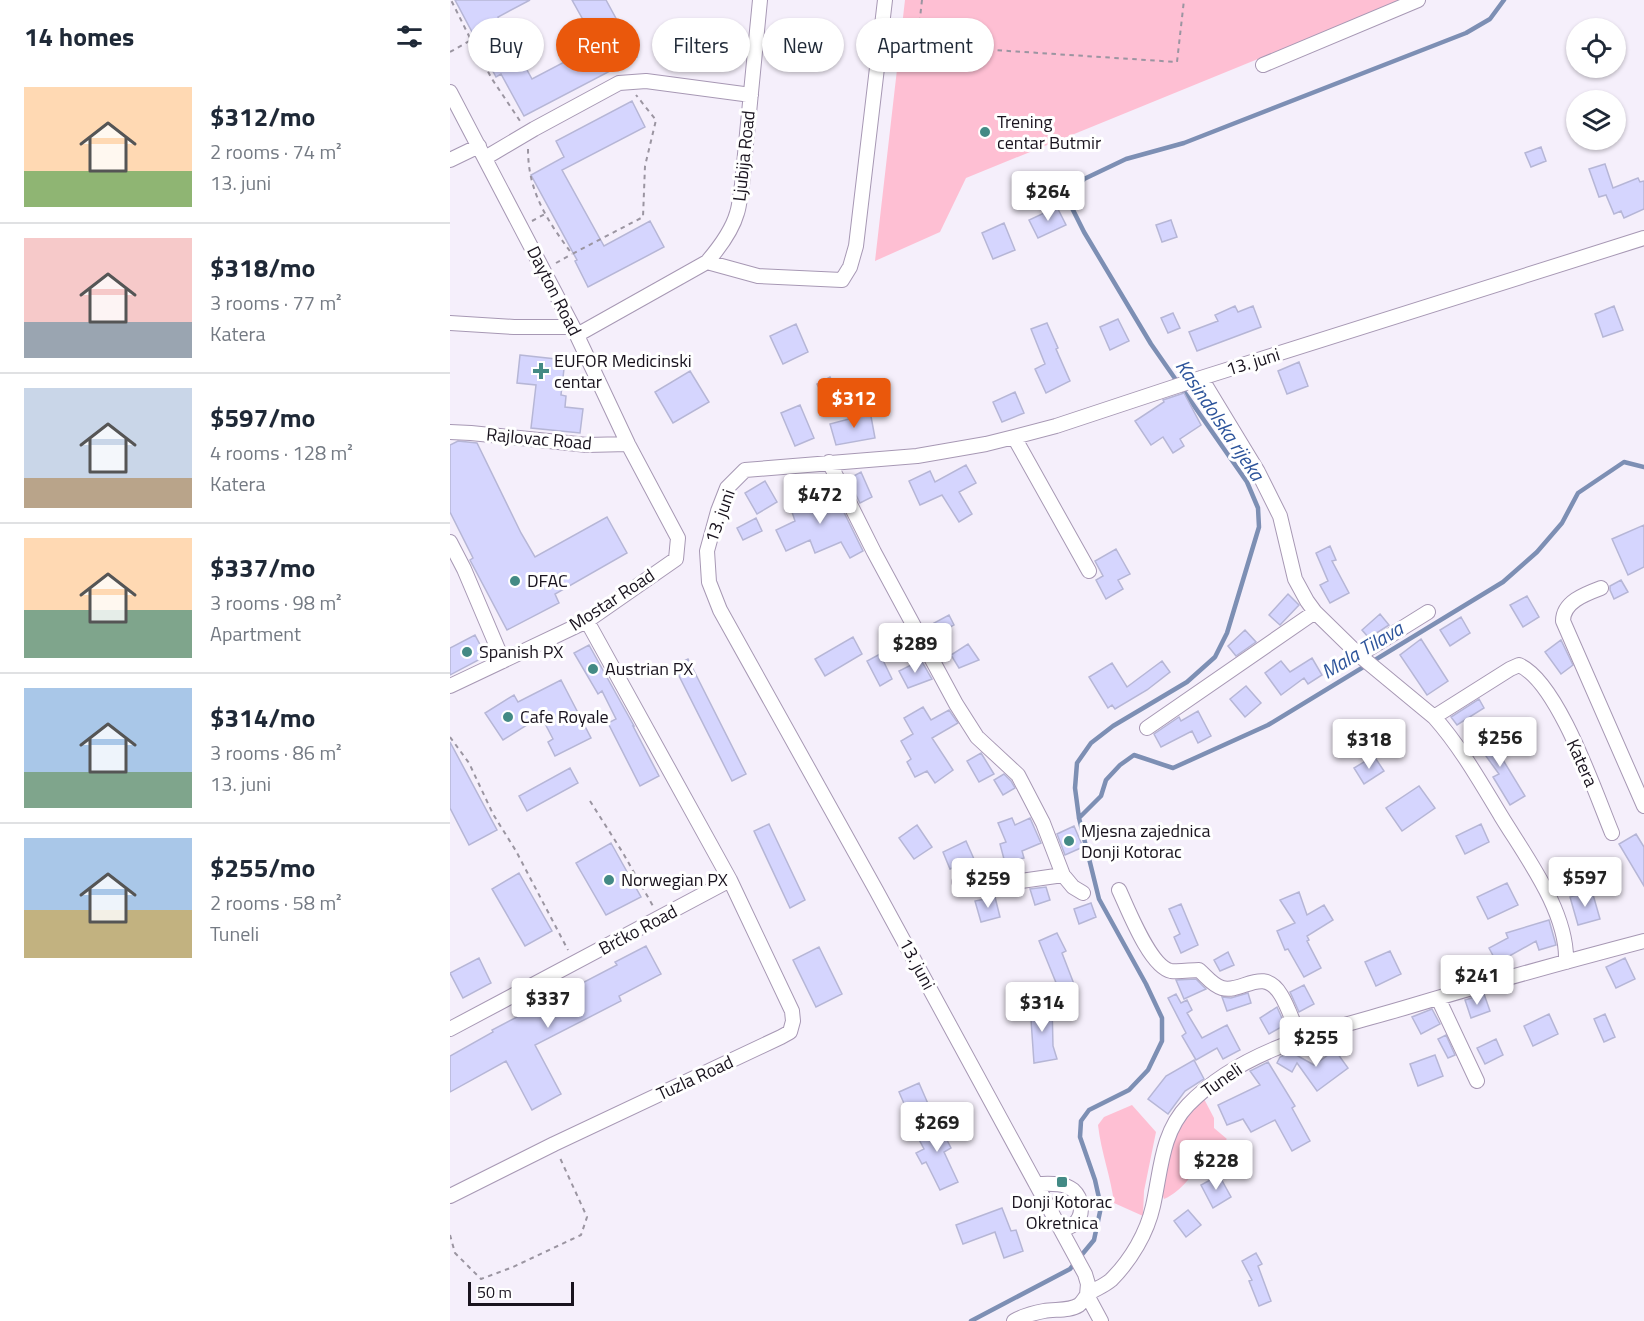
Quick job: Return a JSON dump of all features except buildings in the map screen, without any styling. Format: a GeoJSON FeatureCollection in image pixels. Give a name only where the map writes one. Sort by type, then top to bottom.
{"type":"FeatureCollection","features":[{"type":"Feature","properties":{"kind":"street","name":"Ljubija Road"},"geometry":{"type":"LineString","coordinates":[[575,331],[707,262],[718,250],[738,212],[760,0]]}},
{"type":"Feature","properties":{"kind":"street"},"geometry":{"type":"LineString","coordinates":[[707,262],[758,276],[842,280],[850,267],[856,246],[885,0]]}},
{"type":"Feature","properties":{"kind":"street"},"geometry":{"type":"LineString","coordinates":[[1263,65],[1418,0]]}},
{"type":"Feature","properties":{"kind":"street"},"geometry":{"type":"LineString","coordinates":[[450,160],[482,152],[527,133],[620,83],[646,81],[751,95]]}},
{"type":"Feature","properties":{"kind":"street","name":"Dayton Road"},"geometry":{"type":"LineString","coordinates":[[450,92],[575,331],[628,444],[678,538],[676,559]]}},
{"type":"Feature","properties":{"kind":"street","name":"13. juni"},"geometry":{"type":"LineString","coordinates":[[1087,1295],[1086,1274],[720,610],[709,582],[707,551],[727,488],[745,470],[917,456],[986,444],[1056,426],[1644,238]]}},
{"type":"Feature","properties":{"kind":"street"},"geometry":{"type":"LineString","coordinates":[[450,323],[575,331]]}},
{"type":"Feature","properties":{"kind":"street"},"geometry":{"type":"LineString","coordinates":[[1195,380],[1258,472],[1280,516],[1295,579],[1315,612],[1361,657],[1434,717],[1488,794],[1546,890],[1563,934],[1566,962]]}},
{"type":"Feature","properties":{"kind":"street","name":"Rajlovac Road"},"geometry":{"type":"LineString","coordinates":[[450,432],[587,445],[628,444]]}},
{"type":"Feature","properties":{"kind":"street"},"geometry":{"type":"LineString","coordinates":[[1014,437],[1089,571]]}},
{"type":"Feature","properties":{"kind":"street"},"geometry":{"type":"LineString","coordinates":[[829,462],[874,552],[956,704],[977,737],[1018,775],[1043,823],[1063,875],[1083,893]]}},
{"type":"Feature","properties":{"kind":"street"},"geometry":{"type":"LineString","coordinates":[[450,542],[464,569],[503,661]]}},
{"type":"Feature","properties":{"kind":"street","name":"Mostar Road"},"geometry":{"type":"LineString","coordinates":[[450,686],[587,621],[676,559]]}},
{"type":"Feature","properties":{"kind":"street"},"geometry":{"type":"LineString","coordinates":[[1601,588],[1567,606],[1563,621],[1644,807]]}},
{"type":"Feature","properties":{"kind":"street"},"geometry":{"type":"LineString","coordinates":[[1147,728],[1315,612]]}},
{"type":"Feature","properties":{"kind":"street"},"geometry":{"type":"LineString","coordinates":[[1361,657],[1428,612]]}},
{"type":"Feature","properties":{"kind":"street"},"geometry":{"type":"LineString","coordinates":[[587,621],[730,880]]}},
{"type":"Feature","properties":{"kind":"street","name":"Katera"},"geometry":{"type":"LineString","coordinates":[[1434,717],[1510,669],[1519,665],[1528,669],[1540,680],[1554,700],[1612,832]]}},
{"type":"Feature","properties":{"kind":"street"},"geometry":{"type":"LineString","coordinates":[[959,882],[988,876],[1021,880],[1063,875]]}},
{"type":"Feature","properties":{"kind":"street","name":"Brčko Road"},"geometry":{"type":"LineString","coordinates":[[450,1029],[730,880]]}},
{"type":"Feature","properties":{"kind":"street","name":"Tuzla Road"},"geometry":{"type":"LineString","coordinates":[[450,1196],[790,1032],[794,1021],[792,1011],[730,880]]}},
{"type":"Feature","properties":{"kind":"street"},"geometry":{"type":"LineString","coordinates":[[1119,890],[1152,956],[1161,966],[1172,971],[1199,970],[1223,988],[1254,981],[1267,982],[1281,995],[1300,1039]]}},
{"type":"Feature","properties":{"kind":"street","name":"Tuneli"},"geometry":{"type":"LineString","coordinates":[[1014,1321],[1046,1310],[1064,1309],[1080,1304],[1087,1295],[1109,1281],[1125,1263],[1139,1243],[1153,1207],[1169,1132],[1177,1118],[1200,1094],[1232,1070],[1300,1039],[1644,941]]}},
{"type":"Feature","properties":{"kind":"street"},"geometry":{"type":"LineString","coordinates":[[1438,998],[1477,1081]]}},
{"type":"Feature","properties":{"kind":"street"},"geometry":{"type":"LineString","coordinates":[[1036,1184],[1062,1185],[1074,1191],[1081,1202],[1081,1216],[1073,1226],[1061,1230]]}},
{"type":"Feature","properties":{"kind":"street"},"geometry":{"type":"LineString","coordinates":[[1087,1295],[1101,1321]]}},
{"type":"Feature","properties":{"kind":"path"},"geometry":{"type":"LineString","coordinates":[[451,0],[468,34]]}},
{"type":"Feature","properties":{"kind":"path"},"geometry":{"type":"LineString","coordinates":[[922,0],[917,45],[1177,62],[1184,0]]}},
{"type":"Feature","properties":{"kind":"path"},"geometry":{"type":"LineString","coordinates":[[451,51],[468,42]]}},
{"type":"Feature","properties":{"kind":"path"},"geometry":{"type":"LineString","coordinates":[[488,72],[527,133],[528,171],[538,203],[572,254]]}},
{"type":"Feature","properties":{"kind":"path"},"geometry":{"type":"LineString","coordinates":[[550,267],[643,217],[645,166],[656,120],[627,83]]}},
{"type":"Feature","properties":{"kind":"path"},"geometry":{"type":"LineString","coordinates":[[541,216],[545,214]]}},
{"type":"Feature","properties":{"kind":"path"},"geometry":{"type":"LineString","coordinates":[[450,737],[469,764],[493,814],[516,850],[576,963]]}},
{"type":"Feature","properties":{"kind":"path"},"geometry":{"type":"LineString","coordinates":[[590,801],[623,853],[660,919]]}},
{"type":"Feature","properties":{"kind":"path"},"geometry":{"type":"LineString","coordinates":[[450,1234],[456,1253],[481,1279],[513,1268],[581,1235],[587,1217],[554,1144]]}},
{"type":"Feature","properties":{"kind":"shaded area","name":"Trening centar Butmir"},"geometry":{"type":"Polygon","coordinates":[[[905,0],[1403,0],[966,178],[940,232],[875,261],[897,72],[994,72],[994,18],[903,18],[905,0]]]}},
{"type":"Feature","properties":{"kind":"shaded area"},"geometry":{"type":"Polygon","coordinates":[[[1203,1097],[1214,1118],[1214,1128],[1227,1139],[1208,1156],[1182,1187],[1164,1199],[1160,1188],[1178,1122],[1203,1097]]]}},
{"type":"Feature","properties":{"kind":"shaded area"},"geometry":{"type":"Polygon","coordinates":[[[1132,1105],[1156,1132],[1144,1191],[1143,1216],[1114,1203],[1098,1125],[1104,1117],[1132,1105]]]}},
{"type":"Feature","properties":{"kind":"waterway","name":"Kasindolska rijeka"},"geometry":{"type":"LineString","coordinates":[[971,1321],[1070,1269],[1094,1240],[1101,1207],[1095,1180],[1080,1137],[1081,1121],[1089,1110],[1129,1090],[1148,1070],[1162,1041],[1162,1018],[1099,899],[1079,818],[1075,788],[1077,763],[1091,743],[1113,726],[1187,682],[1215,657],[1227,633],[1259,527],[1258,508],[1247,482],[1151,344],[1084,232],[1070,204],[1075,190],[1084,179],[1126,159],[1184,143],[1466,33],[1490,19],[1504,0]]}},
{"type":"Feature","properties":{"kind":"waterway","name":"Mala Tilava"},"geometry":{"type":"LineString","coordinates":[[1079,818],[1101,796],[1106,780],[1120,765],[1134,755],[1173,768],[1268,725],[1503,582],[1537,552],[1562,523],[1578,493],[1624,462],[1644,467]]}},
{"type":"Feature","properties":{"kind":"place","name":"Trening centar Butmir"},"geometry":{"type":"Point","coordinates":[985,132]}},
{"type":"Feature","properties":{"kind":"place","name":"EUFOR Medicinski centar"},"geometry":{"type":"Point","coordinates":[541,371]}},
{"type":"Feature","properties":{"kind":"place","name":"DFAC"},"geometry":{"type":"Point","coordinates":[515,581]}},
{"type":"Feature","properties":{"kind":"place","name":"Spanish PX"},"geometry":{"type":"Point","coordinates":[467,652]}},
{"type":"Feature","properties":{"kind":"place","name":"Austrian PX"},"geometry":{"type":"Point","coordinates":[593,669]}},
{"type":"Feature","properties":{"kind":"place","name":"Cafe Royale"},"geometry":{"type":"Point","coordinates":[508,717]}},
{"type":"Feature","properties":{"kind":"place","name":"Mjesna zajednica Donji Kotorac"},"geometry":{"type":"Point","coordinates":[1069,841]}},
{"type":"Feature","properties":{"kind":"place","name":"Norwegian PX"},"geometry":{"type":"Point","coordinates":[609,880]}},
{"type":"Feature","properties":{"kind":"place","name":"Donji Kotorac Okretnica"},"geometry":{"type":"Point","coordinates":[1062,1182]}}]}
